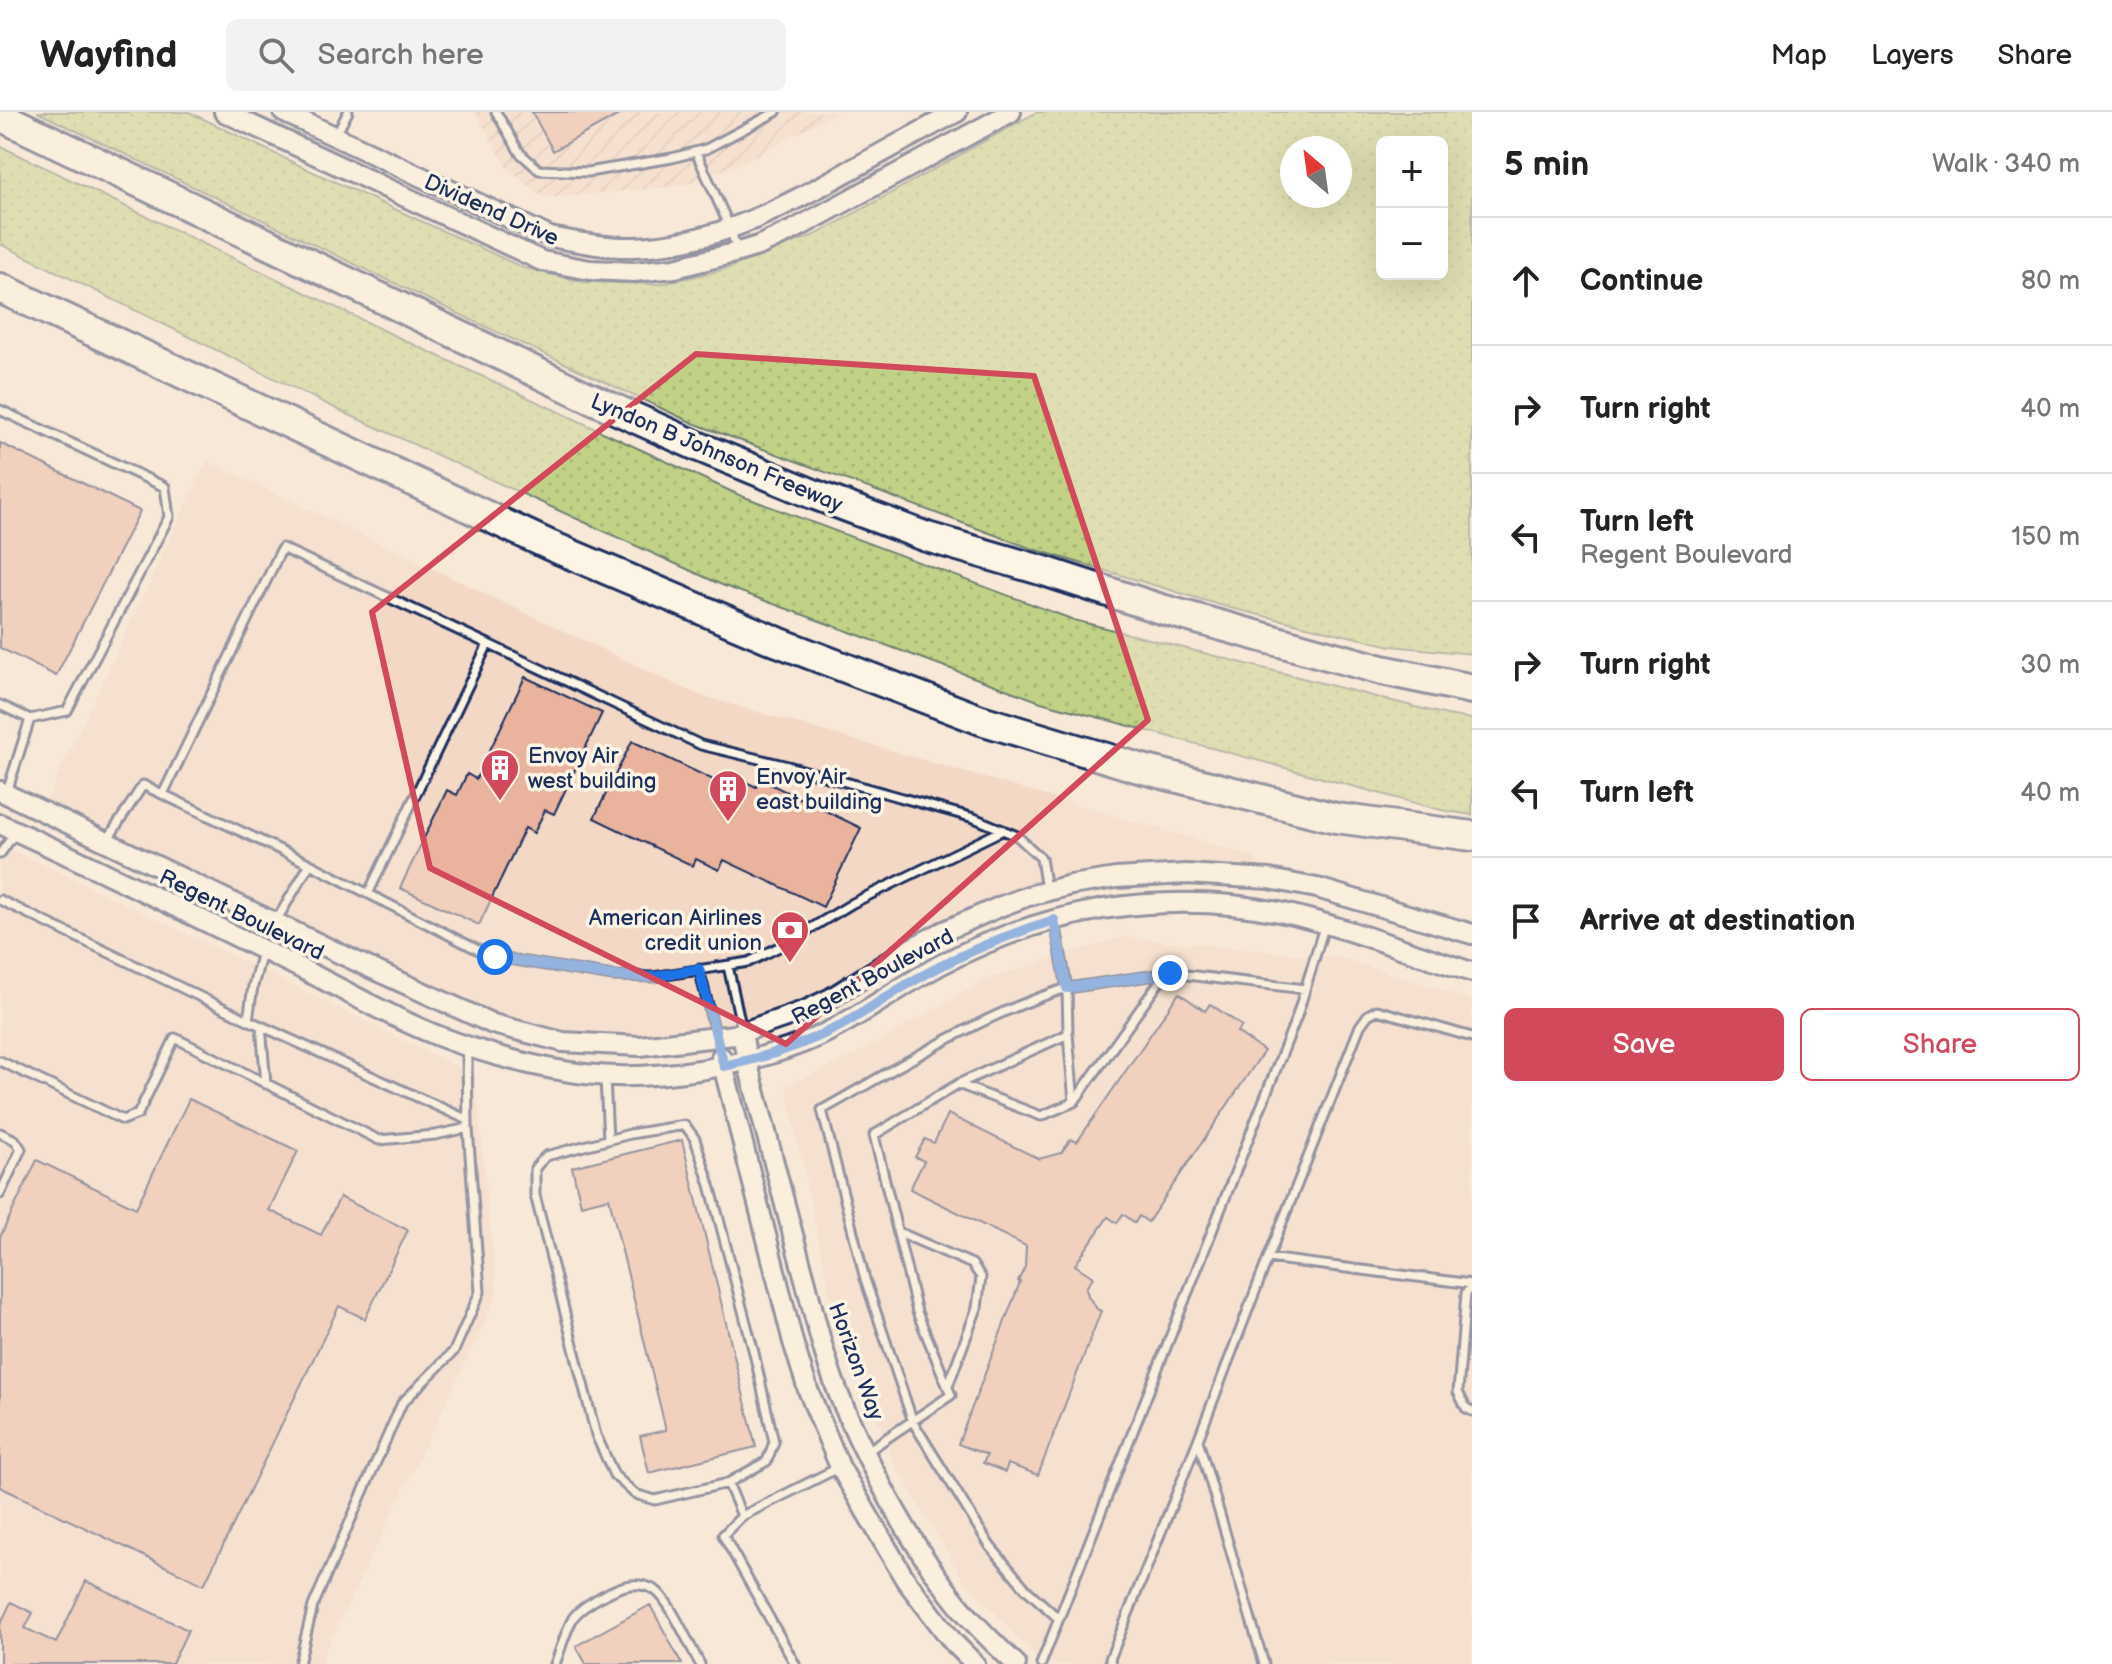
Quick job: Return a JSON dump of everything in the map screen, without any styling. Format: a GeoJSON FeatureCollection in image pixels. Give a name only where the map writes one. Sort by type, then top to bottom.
{"type":"FeatureCollection","features":[{"type":"Feature","properties":{"kind":"highway","name":"Lyndon B Johnson Freeway"},"geometry":{"type":"LineString","coordinates":[[0,116],[556,382],[813,494],[927,537],[1161,609],[1382,670],[1472,689]]}},
{"type":"Feature","properties":{"kind":"highway"},"geometry":{"type":"LineString","coordinates":[[0,288],[549,545],[778,642],[981,720],[1139,768],[1336,818],[1472,836]]}},
{"type":"Feature","properties":{"kind":"highway"},"geometry":{"type":"LineString","coordinates":[[1382,670],[1472,672]]}},
{"type":"Feature","properties":{"kind":"street","name":"Dividend Drive"},"geometry":{"type":"LineString","coordinates":[[224,112],[542,261],[590,270],[634,272],[675,268],[758,246],[1011,112]]}},
{"type":"Feature","properties":{"kind":"street","name":"Dividend Drive"},"geometry":{"type":"LineString","coordinates":[[283,112],[550,237],[593,245],[633,247],[671,243],[749,223],[957,112]]}},
{"type":"Feature","properties":{"kind":"street"},"geometry":{"type":"LineString","coordinates":[[325,159],[335,137]]}},
{"type":"Feature","properties":{"kind":"street","name":"Regent Boulevard"},"geometry":{"type":"LineString","coordinates":[[3,792],[493,1024],[563,1042],[640,1046],[716,1039],[742,1032],[831,998],[904,952],[999,907],[1071,885],[1116,878],[1186,874],[1269,879],[1317,888],[1472,934]]}},
{"type":"Feature","properties":{"kind":"street","name":"Regent Boulevard"},"geometry":{"type":"LineString","coordinates":[[8,827],[423,1029],[522,1063],[586,1074],[664,1073],[747,1061],[815,1038],[922,975],[972,950],[1054,920],[1104,909],[1185,903],[1282,913],[1472,972]]}},
{"type":"Feature","properties":{"kind":"street","name":"Horizon Way"},"geometry":{"type":"LineString","coordinates":[[742,1032],[827,1362],[844,1407],[922,1554],[951,1595],[1016,1664]]}},
{"type":"Feature","properties":{"kind":"street"},"geometry":{"type":"LineString","coordinates":[[716,1039],[808,1390],[840,1467],[912,1590],[953,1642],[975,1664]]}},
{"type":"Feature","properties":{"kind":"street"},"geometry":{"type":"LineString","coordinates":[[840,1467],[866,1452]]}},
{"type":"Feature","properties":{"kind":"lane"},"geometry":{"type":"LineString","coordinates":[[335,137],[348,112]]}},
{"type":"Feature","properties":{"kind":"lane"},"geometry":{"type":"LineString","coordinates":[[496,112],[520,153],[539,170],[588,172],[706,149],[776,112]]}},
{"type":"Feature","properties":{"kind":"lane"},"geometry":{"type":"LineString","coordinates":[[696,152],[738,252]]}},
{"type":"Feature","properties":{"kind":"lane"},"geometry":{"type":"LineString","coordinates":[[0,410],[165,487],[169,517],[67,711],[30,719],[0,705]]}},
{"type":"Feature","properties":{"kind":"lane"},"geometry":{"type":"LineString","coordinates":[[163,794],[282,548],[701,745],[974,818],[1017,836],[1041,858],[1047,892]]}},
{"type":"Feature","properties":{"kind":"lane"},"geometry":{"type":"LineString","coordinates":[[368,894],[488,644]]}},
{"type":"Feature","properties":{"kind":"lane"},"geometry":{"type":"LineString","coordinates":[[3,792],[30,719]]}},
{"type":"Feature","properties":{"kind":"lane"},"geometry":{"type":"LineString","coordinates":[[106,843],[143,785],[310,864],[490,956],[613,976],[653,977],[749,962],[853,903],[1003,830]]}},
{"type":"Feature","properties":{"kind":"lane"},"geometry":{"type":"LineString","coordinates":[[0,854],[8,827]]}},
{"type":"Feature","properties":{"kind":"lane"},"geometry":{"type":"LineString","coordinates":[[275,923],[310,864]]}},
{"type":"Feature","properties":{"kind":"lane"},"geometry":{"type":"LineString","coordinates":[[0,900],[468,1124]]}},
{"type":"Feature","properties":{"kind":"lane"},"geometry":{"type":"LineString","coordinates":[[1054,920],[1067,988],[1074,1102]]}},
{"type":"Feature","properties":{"kind":"lane"},"geometry":{"type":"LineString","coordinates":[[1041,1664],[1297,1016],[1324,924]]}},
{"type":"Feature","properties":{"kind":"lane"},"geometry":{"type":"LineString","coordinates":[[248,1020],[263,950]]}},
{"type":"Feature","properties":{"kind":"lane"},"geometry":{"type":"LineString","coordinates":[[728,966],[742,1032]]}},
{"type":"Feature","properties":{"kind":"lane"},"geometry":{"type":"LineString","coordinates":[[699,969],[716,1039]]}},
{"type":"Feature","properties":{"kind":"lane"},"geometry":{"type":"LineString","coordinates":[[1059,1619],[1026,1589],[990,1546],[913,1422],[865,1279],[822,1110],[1028,1000],[1067,988],[1166,973],[1305,989]]}},
{"type":"Feature","properties":{"kind":"lane"},"geometry":{"type":"LineString","coordinates":[[958,1084],[1041,1116],[1074,1102],[1166,973]]}},
{"type":"Feature","properties":{"kind":"lane"},"geometry":{"type":"LineString","coordinates":[[1111,1664],[1110,1659],[1360,1026],[1368,1015],[1377,1010],[1472,1037]]}},
{"type":"Feature","properties":{"kind":"lane"},"geometry":{"type":"LineString","coordinates":[[261,1026],[266,1084]]}},
{"type":"Feature","properties":{"kind":"lane"},"geometry":{"type":"LineString","coordinates":[[866,1452],[951,1395],[917,1312],[874,1135],[958,1084],[1068,1034]]}},
{"type":"Feature","properties":{"kind":"lane"},"geometry":{"type":"LineString","coordinates":[[0,1061],[123,1120],[138,1114],[175,1038],[379,1140],[435,1135],[468,1124]]}},
{"type":"Feature","properties":{"kind":"lane"},"geometry":{"type":"LineString","coordinates":[[299,1664],[313,1606],[402,1403],[454,1351],[480,1292],[468,1124],[467,1045]]}},
{"type":"Feature","properties":{"kind":"lane"},"geometry":{"type":"LineString","coordinates":[[604,1075],[608,1140]]}},
{"type":"Feature","properties":{"kind":"lane"},"geometry":{"type":"LineString","coordinates":[[685,1125],[695,1139],[754,1353],[774,1442],[767,1461],[728,1483],[655,1500],[635,1494],[614,1475],[596,1435],[535,1195],[535,1168],[546,1156],[630,1134],[685,1125]]}},
{"type":"Feature","properties":{"kind":"lane"},"geometry":{"type":"LineString","coordinates":[[0,1133],[15,1140],[21,1149],[0,1194]]}},
{"type":"Feature","properties":{"kind":"lane"},"geometry":{"type":"LineString","coordinates":[[898,1232],[972,1264],[981,1277],[977,1308],[948,1386]]}},
{"type":"Feature","properties":{"kind":"lane"},"geometry":{"type":"LineString","coordinates":[[1268,1258],[1472,1286]]}},
{"type":"Feature","properties":{"kind":"lane"},"geometry":{"type":"LineString","coordinates":[[1472,1286],[1466,1293],[1458,1392],[1466,1408],[1472,1411]]}},
{"type":"Feature","properties":{"kind":"lane"},"geometry":{"type":"LineString","coordinates":[[1198,1440],[1264,1664]]}},
{"type":"Feature","properties":{"kind":"lane"},"geometry":{"type":"LineString","coordinates":[[795,1664],[723,1535],[742,1516],[840,1467]]}},
{"type":"Feature","properties":{"kind":"lane"},"geometry":{"type":"LineString","coordinates":[[728,1483],[742,1516]]}},
{"type":"Feature","properties":{"kind":"lane"},"geometry":{"type":"LineString","coordinates":[[555,1664],[574,1616],[616,1589],[643,1585],[656,1591],[666,1602],[700,1664]]}},
{"type":"Feature","properties":{"kind":"highlighted area"},"geometry":{"type":"Polygon","coordinates":[[[696,354],[1034,376],[1148,720],[786,1044],[430,868],[372,612],[696,354]]]}},
{"type":"Feature","properties":{"kind":"shaded area"},"geometry":{"type":"Polygon","coordinates":[[[475,112],[836,112],[748,160],[681,186],[544,198],[507,168],[475,112]]]}},
{"type":"Feature","properties":{"kind":"shaded area"},"geometry":{"type":"Polygon","coordinates":[[[207,461],[696,694],[1253,856],[1269,879],[1218,875],[1028,896],[831,998],[716,1039],[539,1037],[41,812],[207,461]]]}},
{"type":"Feature","properties":{"kind":"shaded area"},"geometry":{"type":"Polygon","coordinates":[[[0,844],[475,1076],[497,1296],[319,1664],[0,1664],[0,844]]]}},
{"type":"Feature","properties":{"kind":"shaded area"},"geometry":{"type":"Polygon","coordinates":[[[1123,937],[1345,959],[1472,1000],[1472,1664],[1043,1664],[964,1580],[897,1468],[833,1308],[786,1086],[849,1058],[988,979],[1123,937]]]}},
{"type":"Feature","properties":{"kind":"green space"},"geometry":{"type":"Polygon","coordinates":[[[37,112],[189,112],[524,268],[583,282],[660,284],[723,270],[817,234],[1037,112],[1472,112],[1472,654],[1391,646],[1230,608],[1030,548],[693,423],[37,112]]]}},
{"type":"Feature","properties":{"kind":"green space"},"geometry":{"type":"Polygon","coordinates":[[[0,146],[410,343],[739,495],[1074,620],[1472,719],[1472,815],[1441,810],[1041,702],[722,585],[343,412],[0,244],[0,146]]]}},
{"type":"Feature","properties":{"kind":"building"},"geometry":{"type":"Polygon","coordinates":[[[532,112],[624,112],[553,151],[532,112]]]}},
{"type":"Feature","properties":{"kind":"building"},"geometry":{"type":"Polygon","coordinates":[[[0,443],[140,511],[56,676],[0,648],[0,443]]]}},
{"type":"Feature","properties":{"kind":"building","name":"Envoy Air west building"},"geometry":{"type":"Polygon","coordinates":[[[525,677],[602,713],[554,814],[545,810],[534,833],[525,828],[479,925],[400,888],[447,790],[457,795],[467,774],[476,779],[525,677]]]}},
{"type":"Feature","properties":{"kind":"building","name":"Envoy Air east building"},"geometry":{"type":"Polygon","coordinates":[[[632,741],[730,788],[736,777],[756,787],[760,779],[861,828],[823,907],[724,860],[719,870],[696,859],[693,866],[594,818],[632,741]]]}},
{"type":"Feature","properties":{"kind":"building"},"geometry":{"type":"Polygon","coordinates":[[[1179,993],[1205,1011],[1210,1004],[1242,1026],[1237,1032],[1264,1051],[1148,1222],[1139,1216],[1135,1223],[1123,1214],[1117,1223],[1108,1217],[1075,1265],[1093,1277],[1086,1288],[1088,1296],[1101,1311],[1038,1475],[1008,1464],[1005,1472],[983,1463],[987,1455],[958,1444],[1020,1282],[1025,1267],[1026,1246],[910,1189],[924,1161],[915,1157],[925,1139],[934,1143],[948,1114],[1039,1159],[1061,1153],[1071,1139],[1077,1142],[1179,993]]]}},
{"type":"Feature","properties":{"kind":"building"},"geometry":{"type":"Polygon","coordinates":[[[189,1099],[298,1151],[269,1210],[321,1235],[340,1197],[408,1230],[365,1319],[339,1306],[204,1585],[0,1487],[0,1237],[37,1160],[136,1208],[189,1099]]]}},
{"type":"Feature","properties":{"kind":"building"},"geometry":{"type":"Polygon","coordinates":[[[682,1140],[756,1447],[649,1473],[640,1436],[666,1430],[609,1198],[581,1205],[572,1167],[682,1140]]]}},
{"type":"Feature","properties":{"kind":"building"},"geometry":{"type":"Polygon","coordinates":[[[86,1581],[188,1630],[172,1664],[0,1664],[0,1625],[11,1602],[33,1613],[25,1628],[56,1643],[86,1581]]]}},
{"type":"Feature","properties":{"kind":"building"},"geometry":{"type":"Polygon","coordinates":[[[650,1605],[682,1664],[586,1664],[576,1646],[650,1605]]]}},
{"type":"Feature","properties":{"kind":"place","name":"Envoy Air west building"},"geometry":{"type":"Point","coordinates":[500,802]}},
{"type":"Feature","properties":{"kind":"place","name":"Envoy Air east building"},"geometry":{"type":"Point","coordinates":[728,823]}},
{"type":"Feature","properties":{"kind":"place","name":"American Airlines credit union"},"geometry":{"type":"Point","coordinates":[790,964]}},
{"type":"Feature","properties":{"kind":"route"},"geometry":{"type":"LineString","coordinates":[[495,957],[613,976],[653,977],[699,969],[724,1066],[815,1038],[922,975],[972,950],[1054,920],[1067,988],[1170,973]]}}]}
